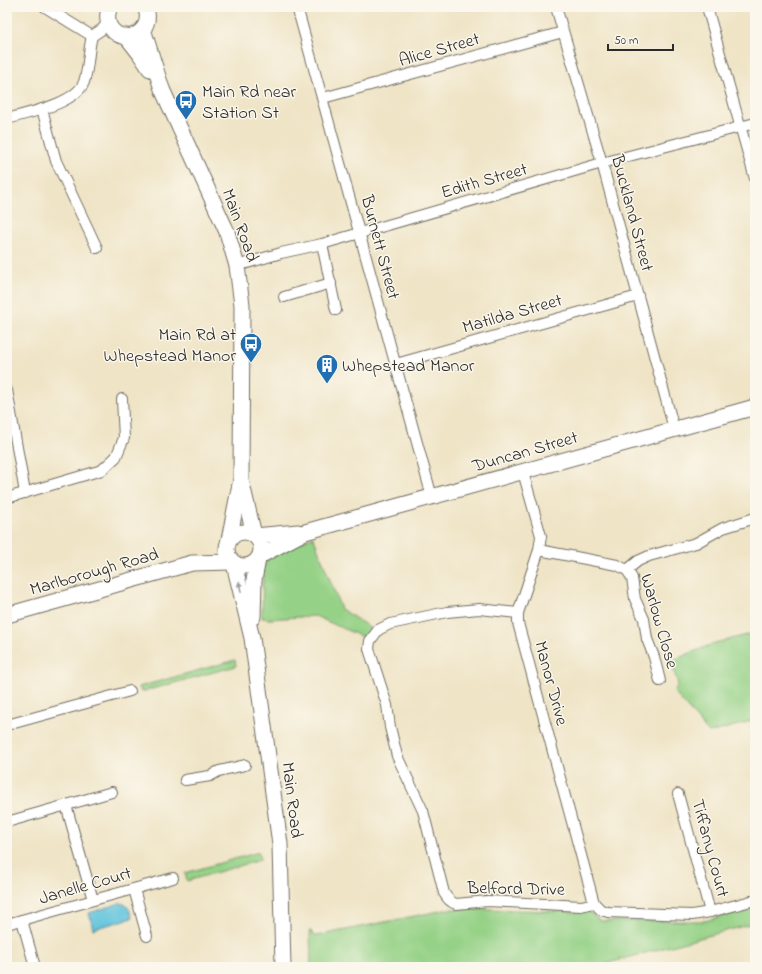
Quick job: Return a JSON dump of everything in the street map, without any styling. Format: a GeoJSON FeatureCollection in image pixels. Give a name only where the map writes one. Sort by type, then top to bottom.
{"type":"FeatureCollection","features":[{"type":"Feature","properties":{"kind":"main road"},"geometry":{"type":"LineString","coordinates":[[108,23],[107,16],[110,7]]}},
{"type":"Feature","properties":{"kind":"main road","name":"Main Road"},"geometry":{"type":"LineString","coordinates":[[145,7],[148,17],[143,29],[162,89],[227,232],[237,266],[242,306],[241,479],[228,541]]}},
{"type":"Feature","properties":{"kind":"main road","name":"Main Road"},"geometry":{"type":"LineString","coordinates":[[108,23],[115,32],[126,36],[140,54],[162,89]]}},
{"type":"Feature","properties":{"kind":"main road"},"geometry":{"type":"LineString","coordinates":[[126,36],[132,36],[143,29]]}},
{"type":"Feature","properties":{"kind":"main road","name":"Duncan Street"},"geometry":{"type":"LineString","coordinates":[[255,536],[305,532],[755,407]]}},
{"type":"Feature","properties":{"kind":"main road","name":"Main Road"},"geometry":{"type":"LineString","coordinates":[[241,479],[255,536]]}},
{"type":"Feature","properties":{"kind":"main road"},"geometry":{"type":"LineString","coordinates":[[248,532],[255,536],[260,544],[259,557],[253,564],[247,566],[240,566],[233,563],[227,553],[228,541],[239,533],[248,532]]}},
{"type":"Feature","properties":{"kind":"main road","name":"Duncan Street"},"geometry":{"type":"LineString","coordinates":[[259,557],[305,532]]}},
{"type":"Feature","properties":{"kind":"main road","name":"Marlborough Road"},"geometry":{"type":"LineString","coordinates":[[192,563],[228,541]]}},
{"type":"Feature","properties":{"kind":"main road","name":"Main Road"},"geometry":{"type":"LineString","coordinates":[[252,638],[254,580],[259,557]]}},
{"type":"Feature","properties":{"kind":"main road","name":"Marlborough Road"},"geometry":{"type":"LineString","coordinates":[[7,615],[192,563],[233,563]]}},
{"type":"Feature","properties":{"kind":"main road","name":"Main Road"},"geometry":{"type":"LineString","coordinates":[[233,563],[252,638],[280,844],[282,967]]}},
{"type":"Feature","properties":{"kind":"street"},"geometry":{"type":"LineString","coordinates":[[45,7],[92,36]]}},
{"type":"Feature","properties":{"kind":"street","name":"Burnett Street"},"geometry":{"type":"LineString","coordinates":[[297,7],[432,497]]}},
{"type":"Feature","properties":{"kind":"street","name":"Buckland Street"},"geometry":{"type":"LineString","coordinates":[[556,7],[602,163],[674,429]]}},
{"type":"Feature","properties":{"kind":"street"},"geometry":{"type":"LineString","coordinates":[[707,7],[755,179]]}},
{"type":"Feature","properties":{"kind":"street"},"geometry":{"type":"LineString","coordinates":[[7,119],[42,109],[74,95],[83,84],[92,36],[108,23]]}},
{"type":"Feature","properties":{"kind":"street","name":"Alice Street"},"geometry":{"type":"LineString","coordinates":[[323,98],[563,32]]}},
{"type":"Feature","properties":{"kind":"street"},"geometry":{"type":"LineString","coordinates":[[42,109],[56,162],[97,248]]}},
{"type":"Feature","properties":{"kind":"street","name":"Edith Street"},"geometry":{"type":"LineString","coordinates":[[237,266],[281,253],[360,234],[602,163],[755,123]]}},
{"type":"Feature","properties":{"kind":"street"},"geometry":{"type":"LineString","coordinates":[[322,244],[336,310]]}},
{"type":"Feature","properties":{"kind":"street"},"geometry":{"type":"LineString","coordinates":[[284,297],[331,282]]}},
{"type":"Feature","properties":{"kind":"street","name":"Matilda Street"},"geometry":{"type":"LineString","coordinates":[[396,364],[638,296]]}},
{"type":"Feature","properties":{"kind":"street"},"geometry":{"type":"LineString","coordinates":[[7,390],[24,493]]}},
{"type":"Feature","properties":{"kind":"street"},"geometry":{"type":"LineString","coordinates":[[7,498],[102,470],[116,457],[124,438],[122,399]]}},
{"type":"Feature","properties":{"kind":"street","name":"Manor Drive"},"geometry":{"type":"LineString","coordinates":[[523,472],[541,536],[539,550],[518,613],[518,623],[594,903]]}},
{"type":"Feature","properties":{"kind":"street"},"geometry":{"type":"LineString","coordinates":[[539,550],[617,565],[627,570],[638,561],[649,556],[696,543],[723,528],[755,518]]}},
{"type":"Feature","properties":{"kind":"street","name":"Warlow Close"},"geometry":{"type":"LineString","coordinates":[[627,570],[632,578],[636,599],[644,619],[647,639],[654,657],[660,681]]}},
{"type":"Feature","properties":{"kind":"street","name":"Belford Drive"},"geometry":{"type":"LineString","coordinates":[[518,613],[479,610],[447,612],[390,624],[378,630],[370,641],[369,649],[387,705],[397,756],[423,811],[444,893],[448,900],[452,903],[456,904],[488,901],[581,906],[594,903]]}},
{"type":"Feature","properties":{"kind":"street"},"geometry":{"type":"LineString","coordinates":[[7,725],[130,692]]}},
{"type":"Feature","properties":{"kind":"street"},"geometry":{"type":"LineString","coordinates":[[186,780],[201,776],[210,776],[218,771],[245,765]]}},
{"type":"Feature","properties":{"kind":"street"},"geometry":{"type":"LineString","coordinates":[[7,822],[112,792]]}},
{"type":"Feature","properties":{"kind":"street","name":"Tiffany Court"},"geometry":{"type":"LineString","coordinates":[[678,794],[710,912]]}},
{"type":"Feature","properties":{"kind":"street"},"geometry":{"type":"LineString","coordinates":[[66,806],[93,900]]}},
{"type":"Feature","properties":{"kind":"street","name":"Janelle Court"},"geometry":{"type":"LineString","coordinates":[[7,924],[173,878]]}},
{"type":"Feature","properties":{"kind":"street"},"geometry":{"type":"LineString","coordinates":[[134,889],[147,936]]}},
{"type":"Feature","properties":{"kind":"street"},"geometry":{"type":"LineString","coordinates":[[594,903],[601,910],[608,912],[692,915],[710,912],[755,900]]}},
{"type":"Feature","properties":{"kind":"street"},"geometry":{"type":"LineString","coordinates":[[22,920],[35,967]]}},
{"type":"Feature","properties":{"kind":"green space"},"geometry":{"type":"Polygon","coordinates":[[[313,536],[341,609],[372,629],[367,639],[315,616],[269,619],[262,618],[263,568],[266,560],[313,536]]]}},
{"type":"Feature","properties":{"kind":"green space"},"geometry":{"type":"Polygon","coordinates":[[[755,633],[755,719],[709,733],[674,692],[678,684],[671,661],[715,643],[755,633]]]}},
{"type":"Feature","properties":{"kind":"green space"},"geometry":{"type":"Polygon","coordinates":[[[235,660],[236,666],[141,692],[139,687],[235,660]]]}},
{"type":"Feature","properties":{"kind":"green space"},"geometry":{"type":"Polygon","coordinates":[[[259,852],[260,860],[187,881],[185,873],[259,852]]]}},
{"type":"Feature","properties":{"kind":"green space"},"geometry":{"type":"Polygon","coordinates":[[[755,907],[755,923],[594,967],[311,967],[310,930],[316,936],[449,909],[574,912],[590,911],[592,915],[601,921],[705,921],[755,907]]]}},
{"type":"Feature","properties":{"kind":"water"},"geometry":{"type":"Polygon","coordinates":[[[120,903],[127,906],[130,910],[132,918],[93,929],[89,913],[120,903]]]}},
{"type":"Feature","properties":{"kind":"place","name":"Main Rd near Station St"},"geometry":{"type":"Point","coordinates":[186,120]}},
{"type":"Feature","properties":{"kind":"place","name":"Main Rd at Whepstead Manor"},"geometry":{"type":"Point","coordinates":[251,364]}},
{"type":"Feature","properties":{"kind":"place","name":"Whepstead Manor"},"geometry":{"type":"Point","coordinates":[327,384]}}]}
